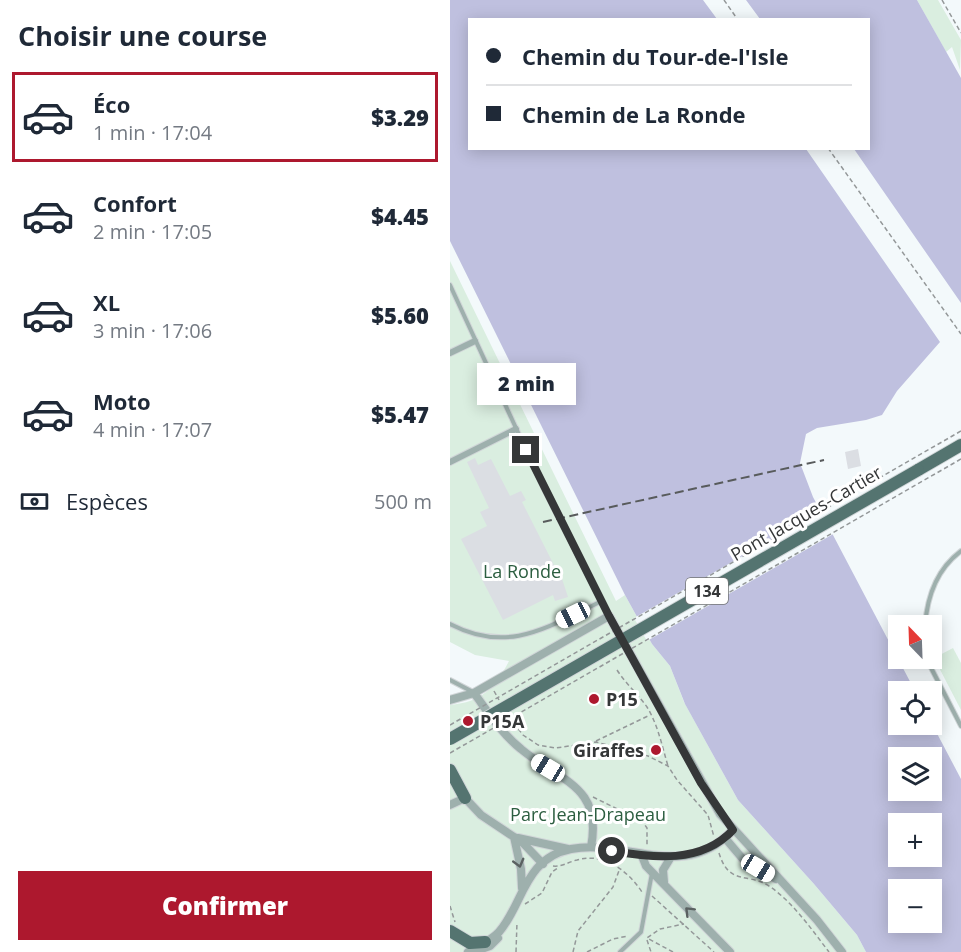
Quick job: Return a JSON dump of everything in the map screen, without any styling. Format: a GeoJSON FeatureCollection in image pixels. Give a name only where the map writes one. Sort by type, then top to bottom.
{"type":"FeatureCollection","features":[{"type":"Feature","properties":{"kind":"main road","name":"Pont Jacques-Cartier"},"geometry":{"type":"LineString","coordinates":[[450,738],[961,445]]}},
{"type":"Feature","properties":{"kind":"main road"},"geometry":{"type":"LineString","coordinates":[[450,770],[465,798]]}},
{"type":"Feature","properties":{"kind":"main road"},"geometry":{"type":"LineString","coordinates":[[453,928],[470,943],[489,947]]}},
{"type":"Feature","properties":{"kind":"main road"},"geometry":{"type":"LineString","coordinates":[[450,937],[459,947],[469,952]]}},
{"type":"Feature","properties":{"kind":"street"},"geometry":{"type":"LineString","coordinates":[[450,353],[475,341]]}},
{"type":"Feature","properties":{"kind":"street"},"geometry":{"type":"LineString","coordinates":[[450,462],[516,429]]}},
{"type":"Feature","properties":{"kind":"street"},"geometry":{"type":"LineString","coordinates":[[450,700],[474,693],[609,616],[701,783],[733,830],[756,852],[817,920],[842,952]]}},
{"type":"Feature","properties":{"kind":"street"},"geometry":{"type":"LineString","coordinates":[[474,693],[511,741],[583,792],[593,818],[591,848]]}},
{"type":"Feature","properties":{"kind":"street"},"geometry":{"type":"LineString","coordinates":[[450,805],[465,798],[481,815],[514,837],[543,864]]}},
{"type":"Feature","properties":{"kind":"street"},"geometry":{"type":"LineString","coordinates":[[514,837],[570,849],[591,848],[642,856],[671,857],[717,844],[733,830]]}},
{"type":"Feature","properties":{"kind":"street"},"geometry":{"type":"LineString","coordinates":[[514,837],[521,869],[522,890]]}},
{"type":"Feature","properties":{"kind":"street"},"geometry":{"type":"LineString","coordinates":[[725,838],[747,862],[782,882]]}},
{"type":"Feature","properties":{"kind":"street"},"geometry":{"type":"LineString","coordinates":[[469,952],[489,947],[530,876],[543,864],[570,849]]}},
{"type":"Feature","properties":{"kind":"street"},"geometry":{"type":"LineString","coordinates":[[747,862],[756,852]]}},
{"type":"Feature","properties":{"kind":"street"},"geometry":{"type":"LineString","coordinates":[[642,856],[652,872],[730,952]]}},
{"type":"Feature","properties":{"kind":"street"},"geometry":{"type":"LineString","coordinates":[[664,882],[663,870],[671,857]]}},
{"type":"Feature","properties":{"kind":"lane"},"geometry":{"type":"LineString","coordinates":[[450,285],[516,429],[609,616]]}},
{"type":"Feature","properties":{"kind":"lane"},"geometry":{"type":"LineString","coordinates":[[926,615],[926,606],[933,587],[942,572],[961,551]]}},
{"type":"Feature","properties":{"kind":"lane"},"geometry":{"type":"LineString","coordinates":[[450,624],[478,636],[516,638],[538,632],[602,601]]}},
{"type":"Feature","properties":{"kind":"lane"},"geometry":{"type":"LineString","coordinates":[[932,669],[961,726]]}},
{"type":"Feature","properties":{"kind":"lane"},"geometry":{"type":"LineString","coordinates":[[450,680],[474,693]]}},
{"type":"Feature","properties":{"kind":"lane"},"geometry":{"type":"LineString","coordinates":[[620,952],[641,932],[652,872]]}},
{"type":"Feature","properties":{"kind":"path"},"geometry":{"type":"LineString","coordinates":[[724,0],[737,18]]}},
{"type":"Feature","properties":{"kind":"path"},"geometry":{"type":"LineString","coordinates":[[942,0],[961,33]]}},
{"type":"Feature","properties":{"kind":"path"},"geometry":{"type":"LineString","coordinates":[[829,150],[961,334]]}},
{"type":"Feature","properties":{"kind":"path","name":"Pont Jacques-Cartier"},"geometry":{"type":"LineString","coordinates":[[450,724],[961,431]]}},
{"type":"Feature","properties":{"kind":"path","name":"Pont Jacques-Cartier"},"geometry":{"type":"LineString","coordinates":[[450,753],[961,459]]}},
{"type":"Feature","properties":{"kind":"path"},"geometry":{"type":"LineString","coordinates":[[617,670],[650,715],[668,766],[677,780],[708,815],[724,865],[731,874],[771,887],[829,952]]}},
{"type":"Feature","properties":{"kind":"path"},"geometry":{"type":"LineString","coordinates":[[492,688],[502,705]]}},
{"type":"Feature","properties":{"kind":"path"},"geometry":{"type":"LineString","coordinates":[[507,715],[523,735],[538,745],[556,748],[596,742],[650,715]]}},
{"type":"Feature","properties":{"kind":"path"},"geometry":{"type":"LineString","coordinates":[[596,742],[648,756],[668,766]]}},
{"type":"Feature","properties":{"kind":"path"},"geometry":{"type":"LineString","coordinates":[[583,792],[642,821],[647,828],[648,837],[642,856]]}},
{"type":"Feature","properties":{"kind":"path"},"geometry":{"type":"LineString","coordinates":[[520,906],[537,898],[549,882],[552,872],[579,859],[589,858],[620,868],[714,952]]}},
{"type":"Feature","properties":{"kind":"path"},"geometry":{"type":"LineString","coordinates":[[543,864],[560,867]]}},
{"type":"Feature","properties":{"kind":"path"},"geometry":{"type":"LineString","coordinates":[[573,952],[578,931],[613,887],[620,868]]}},
{"type":"Feature","properties":{"kind":"path"},"geometry":{"type":"LineString","coordinates":[[450,906],[453,928]]}},
{"type":"Feature","properties":{"kind":"path"},"geometry":{"type":"LineString","coordinates":[[516,952],[517,920]]}},
{"type":"Feature","properties":{"kind":"path"},"geometry":{"type":"LineString","coordinates":[[647,938],[660,929],[685,924]]}},
{"type":"Feature","properties":{"kind":"path"},"geometry":{"type":"LineString","coordinates":[[641,932],[647,938],[673,952]]}},
{"type":"Feature","properties":{"kind":"path"},"geometry":{"type":"LineString","coordinates":[[588,952],[621,936],[638,937]]}},
{"type":"Feature","properties":{"kind":"path"},"geometry":{"type":"LineString","coordinates":[[647,938],[651,952]]}},
{"type":"Feature","properties":{"kind":"green space"},"geometry":{"type":"Polygon","coordinates":[[[917,0],[938,0],[961,40],[960,70],[952,47],[946,52],[917,0]]]}},
{"type":"Feature","properties":{"kind":"green space","name":"Parc Jean-Drapeau"},"geometry":{"type":"Polygon","coordinates":[[[450,261],[616,601],[625,595],[652,644],[670,666],[684,702],[738,800],[857,935],[866,952],[450,952],[450,705],[471,701],[486,692],[493,686],[509,661],[475,655],[450,642],[450,261]]]}},
{"type":"Feature","properties":{"kind":"green space"},"geometry":{"type":"Polygon","coordinates":[[[953,648],[961,663],[961,710],[940,669],[942,669],[942,654],[953,648]]]}},
{"type":"Feature","properties":{"kind":"water"},"geometry":{"type":"Polygon","coordinates":[[[450,0],[703,0],[716,18],[468,18],[468,150],[807,150],[940,342],[897,391],[882,415],[817,428],[806,434],[800,463],[813,497],[888,640],[888,669],[903,669],[910,681],[888,681],[888,735],[938,735],[961,779],[961,952],[866,952],[857,935],[738,800],[685,704],[670,666],[652,644],[625,595],[450,241],[450,0]]]}},
{"type":"Feature","properties":{"kind":"water"},"geometry":{"type":"Polygon","coordinates":[[[746,0],[917,0],[961,78],[961,303],[855,150],[870,150],[870,18],[759,18],[746,0]]]}},
{"type":"Feature","properties":{"kind":"pier"},"geometry":{"type":"Polygon","coordinates":[[[823,510],[835,533],[647,641],[634,618],[823,510]]]}},
{"type":"Feature","properties":{"kind":"building"},"geometry":{"type":"Polygon","coordinates":[[[858,449],[861,466],[848,469],[845,452],[858,449]]]}},
{"type":"Feature","properties":{"kind":"building"},"geometry":{"type":"Polygon","coordinates":[[[475,458],[478,465],[491,459],[510,496],[521,491],[526,500],[522,502],[557,571],[559,570],[568,597],[555,601],[553,595],[503,620],[461,539],[487,526],[480,512],[489,508],[467,462],[475,458]]]}},
{"type":"Feature","properties":{"kind":"railway"},"geometry":{"type":"LineString","coordinates":[[543,522],[824,460]]}},
{"type":"Feature","properties":{"kind":"place","name":"P15"},"geometry":{"type":"Point","coordinates":[594,699]}},
{"type":"Feature","properties":{"kind":"place","name":"P15A"},"geometry":{"type":"Point","coordinates":[468,721]}},
{"type":"Feature","properties":{"kind":"place","name":"Giraffes"},"geometry":{"type":"Point","coordinates":[656,750]}},
{"type":"Feature","properties":{"kind":"route"},"geometry":{"type":"LineString","coordinates":[[526,450],[609,616],[636,661],[701,783],[733,830],[717,844],[683,855],[656,857],[612,851]]}},
{"type":"Feature","properties":{"kind":"park label","name":"La Ronde"},"geometry":{"type":"Point","coordinates":[522,571]}}]}
